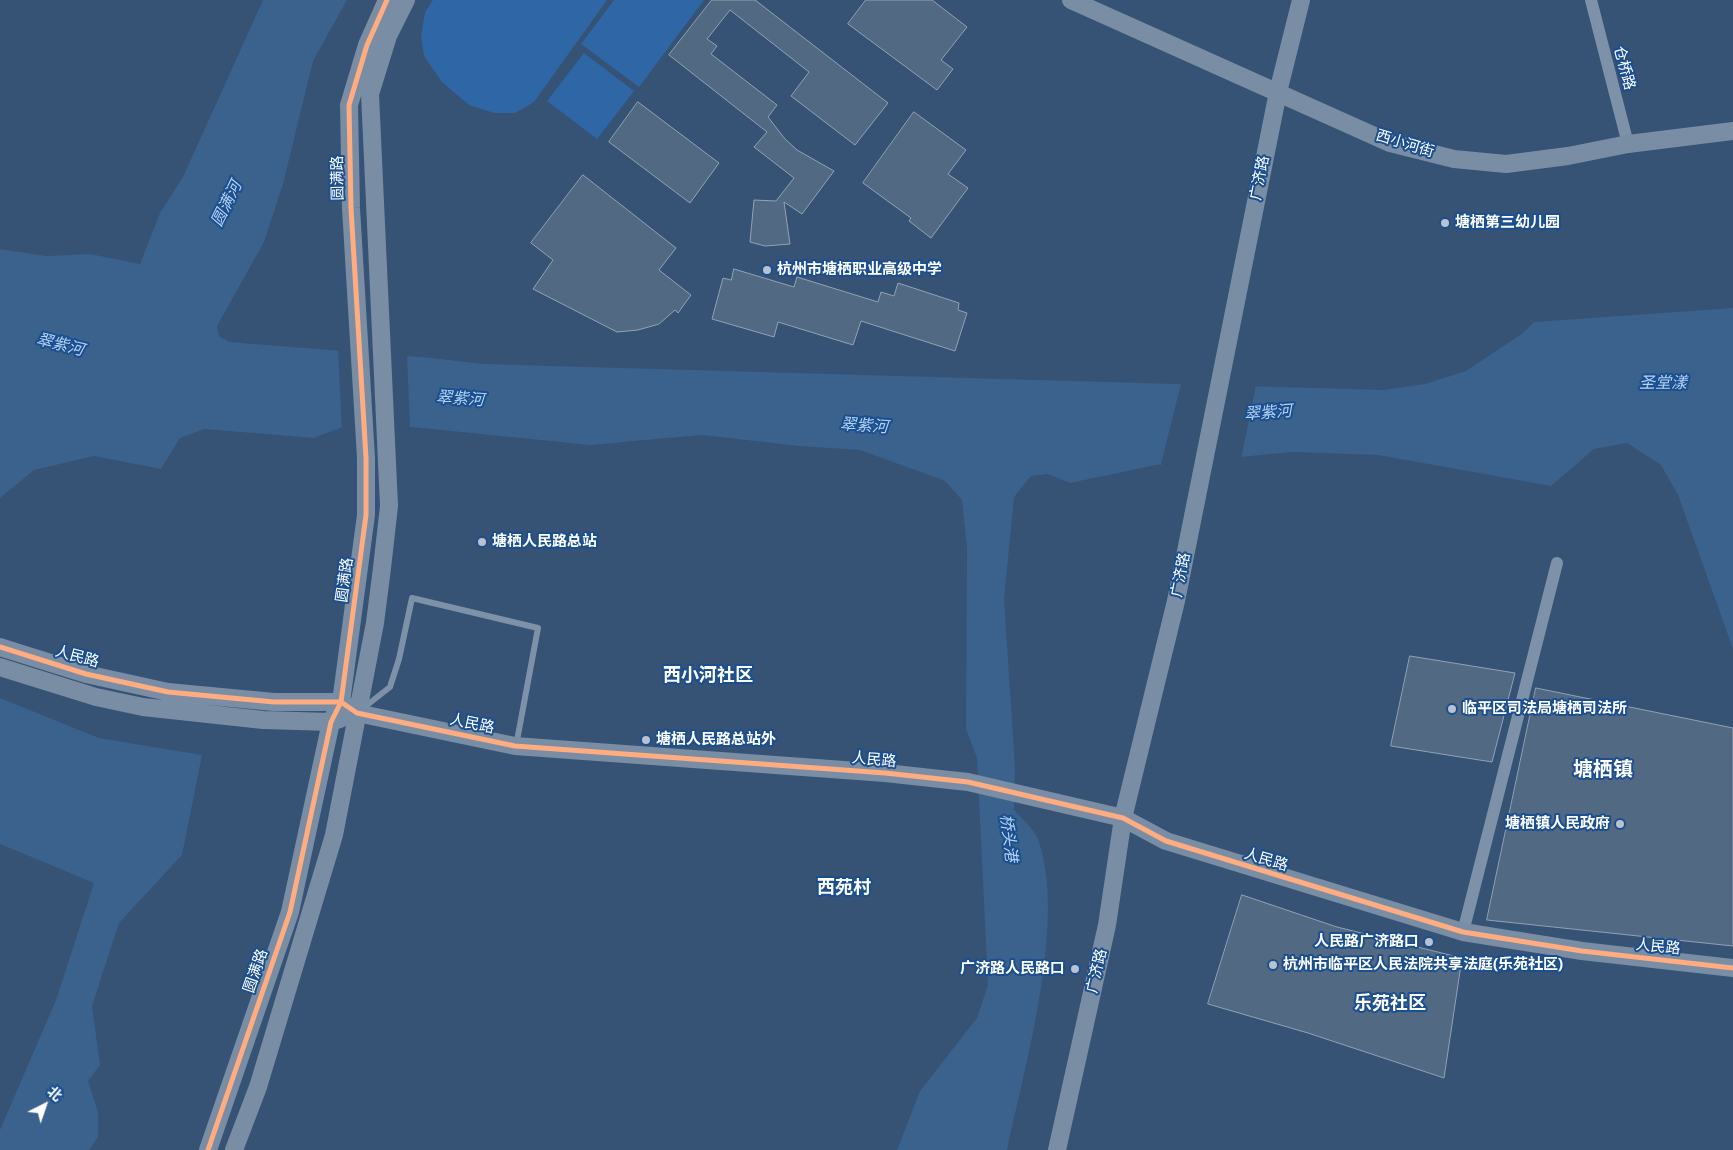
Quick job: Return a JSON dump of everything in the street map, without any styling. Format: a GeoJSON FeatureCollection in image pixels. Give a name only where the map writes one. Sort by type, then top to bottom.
{"type":"FeatureCollection","features":[{"type":"Feature","properties":{"kind":"street","name":"圆满路"},"geometry":{"type":"LineString","coordinates":[[208,1150],[290,912],[330,722],[340,702],[366,515],[366,458],[351,208],[349,105],[367,46],[387,0]]}},
{"type":"Feature","properties":{"kind":"street"},"geometry":{"type":"LineString","coordinates":[[234,1150],[261,1078],[334,835],[375,623],[390,506],[374,208],[370,94],[388,36],[406,0]]}},
{"type":"Feature","properties":{"kind":"street","name":"西小河街"},"geometry":{"type":"LineString","coordinates":[[1071,0],[1390,143],[1454,159],[1506,164],[1568,156],[1628,144],[1733,131]]}},
{"type":"Feature","properties":{"kind":"street","name":"广济路"},"geometry":{"type":"LineString","coordinates":[[1057,1150],[1108,925],[1123,818],[1176,601],[1278,92],[1301,0]]}},
{"type":"Feature","properties":{"kind":"street","name":"仓桥路"},"geometry":{"type":"LineString","coordinates":[[1591,0],[1628,144]]}},
{"type":"Feature","properties":{"kind":"street"},"geometry":{"type":"LineString","coordinates":[[1463,932],[1558,563]]}},
{"type":"Feature","properties":{"kind":"street","name":"人民路"},"geometry":{"type":"LineString","coordinates":[[0,647],[86,674],[168,692],[274,702],[340,702],[357,713],[516,746],[885,773],[968,782],[1123,818],[1166,841],[1463,932],[1582,951],[1733,968]]}},
{"type":"Feature","properties":{"kind":"street"},"geometry":{"type":"LineString","coordinates":[[0,667],[96,697],[143,706],[262,720],[330,722],[357,713]]}},
{"type":"Feature","properties":{"kind":"lane"},"geometry":{"type":"LineString","coordinates":[[357,713],[390,687],[399,658],[412,598],[538,628],[516,746]]}},
{"type":"Feature","properties":{"kind":"shaded area"},"geometry":{"type":"Polygon","coordinates":[[[433,0],[607,0],[534,102],[515,113],[494,113],[469,105],[442,82],[424,56],[421,37],[425,12],[433,0]]]}},
{"type":"Feature","properties":{"kind":"shaded area"},"geometry":{"type":"Polygon","coordinates":[[[614,0],[704,0],[639,87],[581,44],[614,0]]]}},
{"type":"Feature","properties":{"kind":"shaded area"},"geometry":{"type":"Polygon","coordinates":[[[584,53],[634,91],[597,139],[547,101],[584,53]]]}},
{"type":"Feature","properties":{"kind":"water"},"geometry":{"type":"Polygon","coordinates":[[[263,0],[347,0],[313,61],[283,184],[264,242],[217,326],[219,336],[229,342],[432,358],[484,364],[1384,390],[1425,384],[1466,371],[1523,333],[1534,322],[1733,308],[1733,649],[1678,495],[1661,465],[1627,443],[1594,449],[1551,486],[1378,455],[1293,452],[1156,465],[1070,483],[1048,474],[1031,476],[1014,497],[1004,599],[1015,767],[1014,810],[1036,835],[1046,872],[1048,910],[1046,951],[1032,1036],[1007,1150],[897,1150],[920,1091],[977,1018],[988,985],[977,758],[966,729],[967,548],[962,500],[945,481],[860,450],[799,446],[702,435],[590,445],[372,423],[343,427],[314,438],[204,429],[180,438],[161,469],[94,456],[34,470],[0,498],[0,249],[46,256],[90,254],[140,264],[160,213],[183,177],[263,0]]]}},
{"type":"Feature","properties":{"kind":"water"},"geometry":{"type":"Polygon","coordinates":[[[0,698],[99,738],[202,755],[182,855],[119,923],[92,1006],[100,1065],[88,1081],[98,1112],[98,1137],[89,1150],[0,1150],[0,1130],[56,1000],[94,883],[0,844],[0,698]]]}},
{"type":"Feature","properties":{"kind":"pier"},"geometry":{"type":"Polygon","coordinates":[[[338,348],[407,353],[410,431],[372,426],[342,431],[338,348]]]}},
{"type":"Feature","properties":{"kind":"pier"},"geometry":{"type":"Polygon","coordinates":[[[1181,384],[1256,385],[1241,459],[1180,465],[1161,464],[1181,384]]]}},
{"type":"Feature","properties":{"kind":"building"},"geometry":{"type":"Polygon","coordinates":[[[712,0],[755,0],[888,103],[855,145],[791,96],[809,72],[730,10],[707,39],[717,46],[711,54],[777,105],[768,117],[785,139],[797,150],[834,171],[802,214],[784,202],[790,244],[765,246],[750,242],[754,200],[776,201],[794,178],[754,147],[767,132],[669,55],[712,0]]]}},
{"type":"Feature","properties":{"kind":"building"},"geometry":{"type":"Polygon","coordinates":[[[866,0],[932,0],[967,27],[941,60],[953,69],[937,90],[848,24],[866,0]]]}},
{"type":"Feature","properties":{"kind":"building"},"geometry":{"type":"Polygon","coordinates":[[[638,102],[719,163],[690,203],[609,142],[638,102]]]}},
{"type":"Feature","properties":{"kind":"building"},"geometry":{"type":"Polygon","coordinates":[[[914,112],[966,150],[948,174],[968,188],[931,238],[909,221],[911,218],[863,183],[914,112]]]}},
{"type":"Feature","properties":{"kind":"building"},"geometry":{"type":"Polygon","coordinates":[[[583,175],[676,248],[659,270],[691,295],[678,313],[675,310],[659,324],[638,330],[617,332],[533,289],[553,260],[531,243],[583,175]]]}},
{"type":"Feature","properties":{"kind":"building"},"geometry":{"type":"Polygon","coordinates":[[[734,269],[794,287],[797,277],[878,302],[881,292],[894,296],[898,283],[959,303],[958,310],[967,313],[955,351],[861,321],[853,345],[778,322],[774,337],[712,319],[723,278],[731,280],[734,269]]]}},
{"type":"Feature","properties":{"kind":"building","name":"临平区司法局塘栖司法所"},"geometry":{"type":"Polygon","coordinates":[[[1410,656],[1515,673],[1492,762],[1391,746],[1410,656]]]}},
{"type":"Feature","properties":{"kind":"building","name":"塘栖镇人民政府"},"geometry":{"type":"Polygon","coordinates":[[[1536,688],[1733,728],[1733,946],[1487,920],[1536,688]]]}},
{"type":"Feature","properties":{"kind":"building"},"geometry":{"type":"Polygon","coordinates":[[[1242,895],[1337,927],[1462,958],[1444,1078],[1308,1033],[1208,1004],[1242,895]]]}},
{"type":"Feature","properties":{"kind":"cycle path"},"geometry":{"type":"LineString","coordinates":[[208,1150],[290,912],[331,722],[341,702],[366,515],[366,458],[351,208],[349,105],[367,45],[387,0]]}},
{"type":"Feature","properties":{"kind":"cycle path"},"geometry":{"type":"LineString","coordinates":[[0,647],[86,674],[168,692],[274,702],[341,702],[357,713],[515,746],[885,773],[968,782],[1123,818],[1166,841],[1463,932],[1582,951],[1733,968]]}},
{"type":"Feature","properties":{"kind":"place","name":"塘栖第三幼儿园"},"geometry":{"type":"Point","coordinates":[1445,223]}},
{"type":"Feature","properties":{"kind":"place","name":"杭州市塘栖职业高级中学"},"geometry":{"type":"Point","coordinates":[767,270]}},
{"type":"Feature","properties":{"kind":"place","name":"塘栖人民路总站"},"geometry":{"type":"Point","coordinates":[482,542]}},
{"type":"Feature","properties":{"kind":"place","name":"临平区司法局塘栖司法所"},"geometry":{"type":"Point","coordinates":[1452,709]}},
{"type":"Feature","properties":{"kind":"place","name":"塘栖人民路总站外"},"geometry":{"type":"Point","coordinates":[646,740]}},
{"type":"Feature","properties":{"kind":"place","name":"塘栖镇人民政府"},"geometry":{"type":"Point","coordinates":[1620,824]}},
{"type":"Feature","properties":{"kind":"place","name":"人民路广济路口"},"geometry":{"type":"Point","coordinates":[1429,942]}},
{"type":"Feature","properties":{"kind":"place","name":"杭州市临平区人民法院共享法庭(乐苑社区)"},"geometry":{"type":"Point","coordinates":[1273,965]}},
{"type":"Feature","properties":{"kind":"place","name":"广济路人民路口"},"geometry":{"type":"Point","coordinates":[1075,969]}},
{"type":"Feature","properties":{"kind":"district","name":"西小河社区"},"geometry":{"type":"Point","coordinates":[708,676]}},
{"type":"Feature","properties":{"kind":"district","name":"塘栖镇"},"geometry":{"type":"Point","coordinates":[1603,770]}},
{"type":"Feature","properties":{"kind":"district","name":"西苑村"},"geometry":{"type":"Point","coordinates":[844,888]}},
{"type":"Feature","properties":{"kind":"district","name":"乐苑社区"},"geometry":{"type":"Point","coordinates":[1390,1004]}},
{"type":"Feature","properties":{"kind":"water label","name":"圆满河"},"geometry":{"type":"Point","coordinates":[227,204]}},
{"type":"Feature","properties":{"kind":"water label","name":"翠紫河"},"geometry":{"type":"Point","coordinates":[60,345]}},
{"type":"Feature","properties":{"kind":"water label","name":"圣堂漾"},"geometry":{"type":"Point","coordinates":[1663,383]}},
{"type":"Feature","properties":{"kind":"water label","name":"翠紫河"},"geometry":{"type":"Point","coordinates":[460,399]}},
{"type":"Feature","properties":{"kind":"water label","name":"翠紫河"},"geometry":{"type":"Point","coordinates":[1268,413]}},
{"type":"Feature","properties":{"kind":"water label","name":"翠紫河"},"geometry":{"type":"Point","coordinates":[864,426]}},
{"type":"Feature","properties":{"kind":"water label","name":"桥头港"},"geometry":{"type":"Point","coordinates":[1008,838]}}]}
